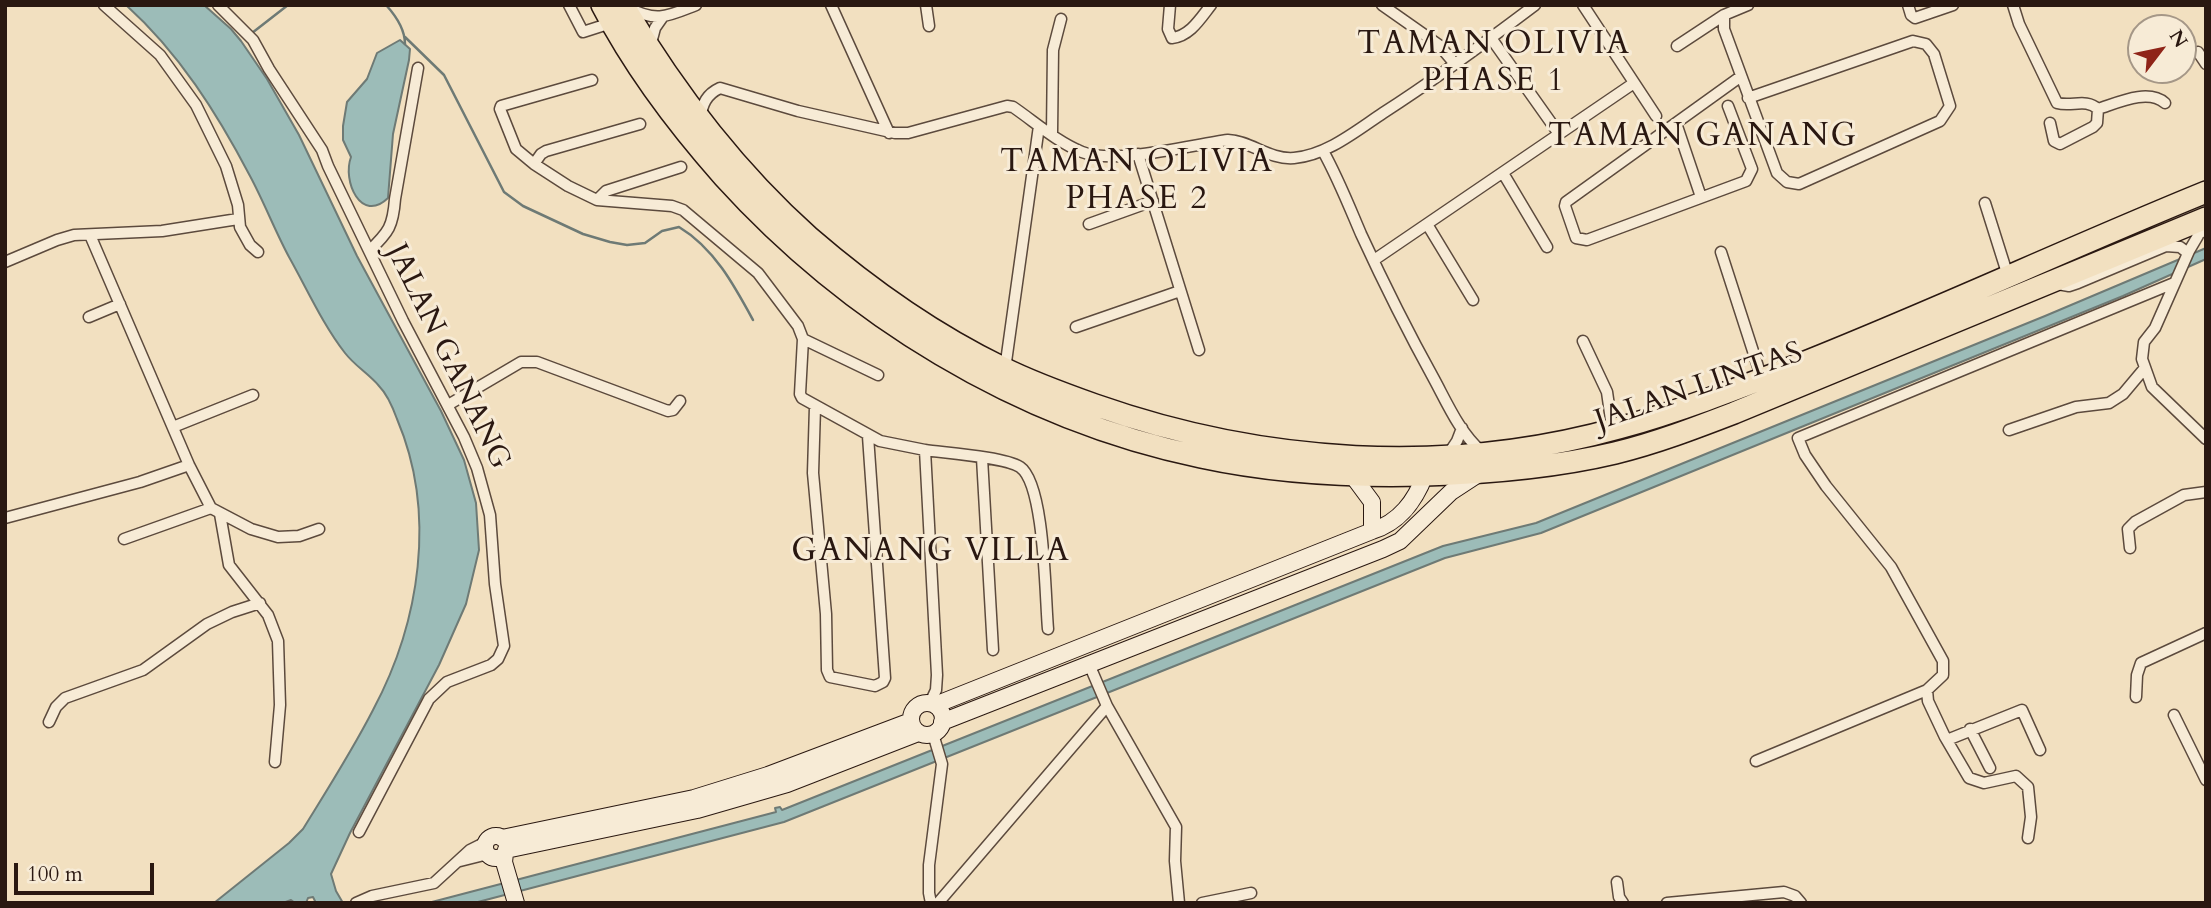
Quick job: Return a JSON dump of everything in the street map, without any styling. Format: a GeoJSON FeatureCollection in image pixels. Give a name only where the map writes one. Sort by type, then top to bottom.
{"type":"FeatureCollection","features":[{"type":"Feature","properties":{"kind":"highway","name":"JALAN LINTAS"},"geometry":{"type":"LineString","coordinates":[[615,10],[649,48],[701,122],[767,196],[854,274],[909,314],[996,385],[1116,434],[1220,461],[1280,470],[1352,475],[1432,463]]}},
{"type":"Feature","properties":{"kind":"highway","name":"JALAN LINTAS"},"geometry":{"type":"LineString","coordinates":[[615,10],[639,69],[693,142],[753,209],[842,288],[899,328],[962,357],[1005,369],[1123,415],[1243,446],[1351,457],[1482,464],[1561,463],[1620,452],[1657,442],[1710,422],[2206,218]]}},
{"type":"Feature","properties":{"kind":"highway","name":"JALAN LINTAS"},"geometry":{"type":"LineString","coordinates":[[1482,464],[1659,416],[1762,379],[2206,192]]}},
{"type":"Feature","properties":{"kind":"highway"},"geometry":{"type":"LineString","coordinates":[[1558,442],[1604,439],[1614,442],[1620,452]]}},
{"type":"Feature","properties":{"kind":"street"},"geometry":{"type":"LineString","coordinates":[[104,5],[160,55],[196,105],[226,166],[240,212],[238,219],[246,238],[258,252]]}},
{"type":"Feature","properties":{"kind":"street","name":"JALAN GANANG"},"geometry":{"type":"LineString","coordinates":[[218,5],[250,36],[322,150],[403,321],[468,447],[490,515],[495,584],[504,646],[498,659],[491,665],[447,682],[429,699],[359,832]]}},
{"type":"Feature","properties":{"kind":"street"},"geometry":{"type":"LineString","coordinates":[[569,5],[583,32],[615,10],[662,18],[696,5]]}},
{"type":"Feature","properties":{"kind":"street"},"geometry":{"type":"LineString","coordinates":[[831,5],[888,133]]}},
{"type":"Feature","properties":{"kind":"street"},"geometry":{"type":"LineString","coordinates":[[926,5],[929,26]]}},
{"type":"Feature","properties":{"kind":"street"},"geometry":{"type":"LineString","coordinates":[[1170,5],[1168,29],[1172,38],[1178,38],[1189,31],[1211,5]]}},
{"type":"Feature","properties":{"kind":"street"},"geometry":{"type":"LineString","coordinates":[[1382,5],[1439,45],[1455,64]]}},
{"type":"Feature","properties":{"kind":"street"},"geometry":{"type":"LineString","coordinates":[[681,95],[692,98],[707,96],[724,88],[798,111],[888,133],[908,133],[1007,106],[1013,107],[1069,145],[1093,155],[1105,157],[1228,140],[1241,142],[1275,157],[1304,157],[1323,151],[1455,64],[1535,5]]}},
{"type":"Feature","properties":{"kind":"street"},"geometry":{"type":"LineString","coordinates":[[1583,5],[1656,116]]}},
{"type":"Feature","properties":{"kind":"street"},"geometry":{"type":"LineString","coordinates":[[1677,46],[1724,15],[1748,5]]}},
{"type":"Feature","properties":{"kind":"street"},"geometry":{"type":"LineString","coordinates":[[1908,5],[1910,15],[1915,18],[1953,5]]}},
{"type":"Feature","properties":{"kind":"street"},"geometry":{"type":"LineString","coordinates":[[2013,5],[2019,24],[2057,103],[2087,102],[2098,109],[2141,97],[2155,97],[2165,103]]}},
{"type":"Feature","properties":{"kind":"street"},"geometry":{"type":"LineString","coordinates":[[1724,15],[1724,29],[1740,77],[1748,98],[1777,173],[1787,182],[1799,184],[1940,121],[1948,111],[1950,101],[1934,54],[1926,44],[1913,41],[1748,98]]}},
{"type":"Feature","properties":{"kind":"street"},"geometry":{"type":"LineString","coordinates":[[649,48],[655,28],[662,18]]}},
{"type":"Feature","properties":{"kind":"street"},"geometry":{"type":"LineString","coordinates":[[1052,133],[1053,50],[1060,19]]}},
{"type":"Feature","properties":{"kind":"street"},"geometry":{"type":"LineString","coordinates":[[1491,38],[1559,134]]}},
{"type":"Feature","properties":{"kind":"street"},"geometry":{"type":"LineString","coordinates":[[2198,52],[2206,64]]}},
{"type":"Feature","properties":{"kind":"street"},"geometry":{"type":"LineString","coordinates":[[369,251],[389,230],[393,220],[418,68]]}},
{"type":"Feature","properties":{"kind":"street"},"geometry":{"type":"LineString","coordinates":[[1728,106],[1752,169],[1746,181],[1587,240],[1579,240],[1573,233],[1566,202],[1740,77]]}},
{"type":"Feature","properties":{"kind":"street"},"geometry":{"type":"LineString","coordinates":[[592,80],[501,106],[516,149],[568,186],[597,200],[673,206],[684,210],[758,273],[798,326],[803,339],[800,394],[815,407],[868,436],[890,444],[1012,463],[1024,471],[1033,487],[1039,514],[1048,629]]}},
{"type":"Feature","properties":{"kind":"street"},"geometry":{"type":"LineString","coordinates":[[1374,260],[1634,83]]}},
{"type":"Feature","properties":{"kind":"street"},"geometry":{"type":"LineString","coordinates":[[701,122],[702,108],[707,96]]}},
{"type":"Feature","properties":{"kind":"street"},"geometry":{"type":"LineString","coordinates":[[2050,124],[2054,141],[2060,144],[2093,127],[2097,123],[2098,109]]}},
{"type":"Feature","properties":{"kind":"street"},"geometry":{"type":"LineString","coordinates":[[1676,123],[1701,197]]}},
{"type":"Feature","properties":{"kind":"street"},"geometry":{"type":"LineString","coordinates":[[534,164],[546,151],[640,124]]}},
{"type":"Feature","properties":{"kind":"street"},"geometry":{"type":"LineString","coordinates":[[1005,369],[1040,126]]}},
{"type":"Feature","properties":{"kind":"street"},"geometry":{"type":"LineString","coordinates":[[356,903],[372,895],[434,883],[470,850],[498,854],[928,730],[1092,671],[1400,541],[1482,464],[1406,328],[1323,151]]}},
{"type":"Feature","properties":{"kind":"street"},"geometry":{"type":"LineString","coordinates":[[1138,153],[1199,350]]}},
{"type":"Feature","properties":{"kind":"street"},"geometry":{"type":"LineString","coordinates":[[597,200],[606,191],[681,167]]}},
{"type":"Feature","properties":{"kind":"street"},"geometry":{"type":"LineString","coordinates":[[1503,173],[1547,247]]}},
{"type":"Feature","properties":{"kind":"street"},"geometry":{"type":"LineString","coordinates":[[1089,224],[1153,201]]}},
{"type":"Feature","properties":{"kind":"street"},"geometry":{"type":"LineString","coordinates":[[1985,203],[2008,276]]}},
{"type":"Feature","properties":{"kind":"street"},"geometry":{"type":"LineString","coordinates":[[5,262],[74,235],[162,231],[238,219]]}},
{"type":"Feature","properties":{"kind":"street"},"geometry":{"type":"LineString","coordinates":[[1427,224],[1473,300]]}},
{"type":"Feature","properties":{"kind":"street"},"geometry":{"type":"LineString","coordinates":[[2206,229],[2199,234],[2188,253],[2155,328],[2144,342],[2142,359],[2152,387],[2206,439]]}},
{"type":"Feature","properties":{"kind":"street"},"geometry":{"type":"LineString","coordinates":[[90,235],[189,465],[215,511],[229,565],[260,603],[273,625],[279,654],[275,762]]}},
{"type":"Feature","properties":{"kind":"street"},"geometry":{"type":"LineString","coordinates":[[2053,283],[2069,286],[2166,246],[2180,247],[2188,253]]}},
{"type":"Feature","properties":{"kind":"street"},"geometry":{"type":"LineString","coordinates":[[1721,252],[1762,379]]}},
{"type":"Feature","properties":{"kind":"street"},"geometry":{"type":"LineString","coordinates":[[1756,761],[1927,690],[1943,675],[1942,662],[1891,567],[1826,486],[1805,455],[1798,438],[2176,278]]}},
{"type":"Feature","properties":{"kind":"street"},"geometry":{"type":"LineString","coordinates":[[1076,327],[1181,291]]}},
{"type":"Feature","properties":{"kind":"street"},"geometry":{"type":"LineString","coordinates":[[89,317],[120,304]]}},
{"type":"Feature","properties":{"kind":"street"},"geometry":{"type":"LineString","coordinates":[[803,339],[878,375]]}},
{"type":"Feature","properties":{"kind":"street"},"geometry":{"type":"LineString","coordinates":[[1583,341],[1607,392],[1611,420],[1616,429]]}},
{"type":"Feature","properties":{"kind":"street"},"geometry":{"type":"LineString","coordinates":[[448,405],[521,362],[537,362],[668,411],[673,410],[680,401]]}},
{"type":"Feature","properties":{"kind":"street"},"geometry":{"type":"LineString","coordinates":[[2009,430],[2076,407],[2109,403],[2123,394],[2144,369]]}},
{"type":"Feature","properties":{"kind":"street"},"geometry":{"type":"LineString","coordinates":[[173,427],[253,395]]}},
{"type":"Feature","properties":{"kind":"street"},"geometry":{"type":"LineString","coordinates":[[815,407],[813,473],[826,614],[827,670],[831,677],[876,686],[885,678],[868,436]]}},
{"type":"Feature","properties":{"kind":"street"},"geometry":{"type":"LineString","coordinates":[[931,903],[929,865],[942,764],[916,707],[933,704],[1372,530],[1402,514],[1418,493],[1432,463],[1457,441],[1462,428]]}},
{"type":"Feature","properties":{"kind":"street"},"geometry":{"type":"LineString","coordinates":[[925,450],[937,675],[933,704]]}},
{"type":"Feature","properties":{"kind":"street"},"geometry":{"type":"LineString","coordinates":[[982,458],[993,650]]}},
{"type":"Feature","properties":{"kind":"street"},"geometry":{"type":"LineString","coordinates":[[1426,516],[1430,504],[1432,463]]}},
{"type":"Feature","properties":{"kind":"street"},"geometry":{"type":"LineString","coordinates":[[5,518],[140,482],[189,465]]}},
{"type":"Feature","properties":{"kind":"street"},"geometry":{"type":"LineString","coordinates":[[1352,475],[1372,502],[1372,530]]}},
{"type":"Feature","properties":{"kind":"street"},"geometry":{"type":"LineString","coordinates":[[2130,548],[2129,529],[2135,522],[2183,495],[2206,492]]}},
{"type":"Feature","properties":{"kind":"street"},"geometry":{"type":"LineString","coordinates":[[124,539],[215,511],[251,529],[278,537],[299,536],[319,529]]}},
{"type":"Feature","properties":{"kind":"street"},"geometry":{"type":"LineString","coordinates":[[49,722],[56,707],[77,691],[144,670],[207,624],[260,603]]}},
{"type":"Feature","properties":{"kind":"street"},"geometry":{"type":"LineString","coordinates":[[2136,697],[2137,675],[2141,663],[2206,632]]}},
{"type":"Feature","properties":{"kind":"street"},"geometry":{"type":"LineString","coordinates":[[1092,671],[1104,702],[1176,827],[1175,860],[1179,903]]}},
{"type":"Feature","properties":{"kind":"street"},"geometry":{"type":"LineString","coordinates":[[1927,690],[1928,701],[1947,740],[1973,780],[1984,783],[2016,776],[2028,787],[2031,806],[2028,838]]}},
{"type":"Feature","properties":{"kind":"street"},"geometry":{"type":"LineString","coordinates":[[938,903],[1104,702]]}},
{"type":"Feature","properties":{"kind":"street"},"geometry":{"type":"LineString","coordinates":[[928,730],[941,712],[933,704]]}},
{"type":"Feature","properties":{"kind":"street"},"geometry":{"type":"LineString","coordinates":[[1947,740],[2022,710],[2040,750]]}},
{"type":"Feature","properties":{"kind":"street"},"geometry":{"type":"LineString","coordinates":[[2174,716],[2206,780]]}},
{"type":"Feature","properties":{"kind":"street"},"geometry":{"type":"LineString","coordinates":[[1970,729],[1990,768]]}},
{"type":"Feature","properties":{"kind":"street"},"geometry":{"type":"LineString","coordinates":[[498,854],[510,903]]}},
{"type":"Feature","properties":{"kind":"street"},"geometry":{"type":"LineString","coordinates":[[498,854],[516,903]]}},
{"type":"Feature","properties":{"kind":"street"},"geometry":{"type":"LineString","coordinates":[[1617,882],[1619,897],[1623,903]]}},
{"type":"Feature","properties":{"kind":"street"},"geometry":{"type":"LineString","coordinates":[[1667,903],[1784,892],[1795,896],[1801,903]]}},
{"type":"Feature","properties":{"kind":"street"},"geometry":{"type":"LineString","coordinates":[[1202,903],[1251,893]]}},
{"type":"Feature","properties":{"kind":"water"},"geometry":{"type":"Polygon","coordinates":[[[126,5],[204,5],[241,41],[267,79],[299,135],[357,256],[441,411],[464,460],[476,503],[479,550],[466,604],[439,665],[331,874],[343,903],[316,903],[313,897],[308,898],[306,903],[295,903],[291,900],[283,903],[214,903],[303,829],[357,740],[389,676],[412,604],[418,567],[417,492],[409,455],[387,397],[349,358],[330,331],[224,129],[180,64],[126,5]]]}},
{"type":"Feature","properties":{"kind":"water"},"geometry":{"type":"Polygon","coordinates":[[[400,40],[410,49],[393,134],[388,198],[378,205],[370,206],[362,203],[356,196],[349,177],[351,157],[343,140],[347,102],[367,79],[377,53],[400,40]]]}},
{"type":"Feature","properties":{"kind":"water"},"geometry":{"type":"Polygon","coordinates":[[[2206,248],[2206,259],[2123,296],[1541,533],[1445,558],[784,822],[474,903],[428,903],[776,812],[775,808],[780,807],[782,810],[1443,546],[1536,523],[2206,248]]]}},
{"type":"Feature","properties":{"kind":"waterway"},"geometry":{"type":"LineString","coordinates":[[252,33],[288,5]]}},
{"type":"Feature","properties":{"kind":"waterway"},"geometry":{"type":"LineString","coordinates":[[386,5],[399,23],[405,44]]}},
{"type":"Feature","properties":{"kind":"waterway"},"geometry":{"type":"LineString","coordinates":[[405,37],[444,75],[504,192],[523,206],[583,234],[610,242],[627,245],[645,243],[662,231],[679,227],[713,256],[753,320]]}},
{"type":"Feature","properties":{"kind":"district","name":"TAMAN OLIVIA PHASE 1"},"geometry":{"type":"Point","coordinates":[1494,64]}},
{"type":"Feature","properties":{"kind":"district","name":"TAMAN GANANG"},"geometry":{"type":"Point","coordinates":[1703,138]}},
{"type":"Feature","properties":{"kind":"district","name":"TAMAN OLIVIA PHASE 2"},"geometry":{"type":"Point","coordinates":[1137,182]}},
{"type":"Feature","properties":{"kind":"district","name":"GANANG VILLA"},"geometry":{"type":"Point","coordinates":[931,553]}}]}
